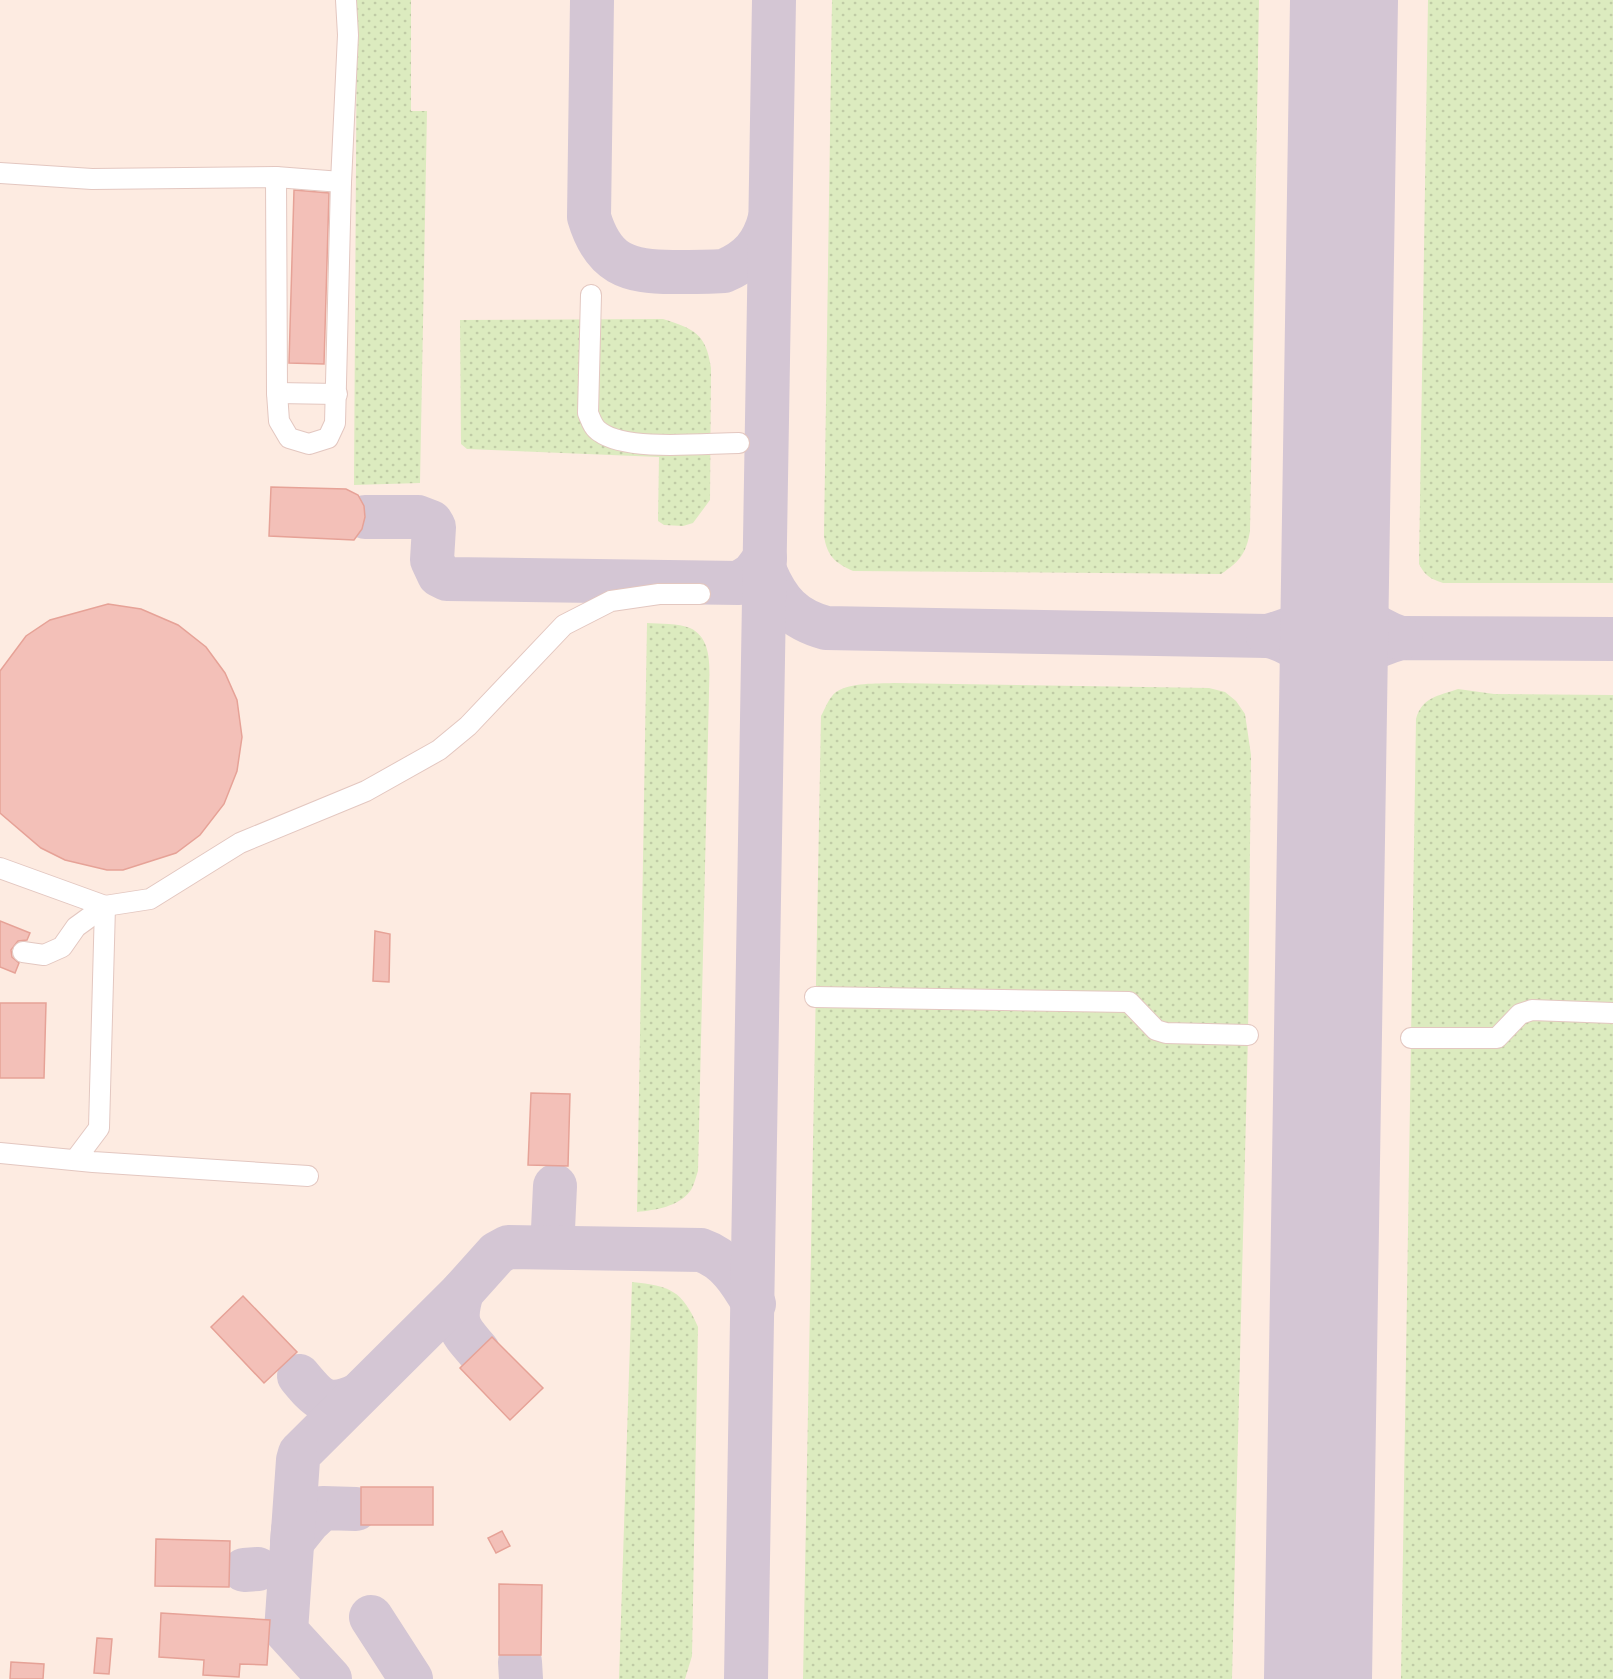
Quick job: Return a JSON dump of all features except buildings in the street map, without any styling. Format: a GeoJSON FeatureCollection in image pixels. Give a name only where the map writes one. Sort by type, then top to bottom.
{"type":"FeatureCollection","features":[{"type":"Feature","properties":{"kind":"lane"},"geometry":{"type":"LineString","coordinates":[[276,177],[279,421],[289,438],[309,444],[328,438],[335,423],[341,182],[348,36],[346,0]]}},
{"type":"Feature","properties":{"kind":"lane"},"geometry":{"type":"LineString","coordinates":[[0,174],[92,179],[276,177],[341,182]]}},
{"type":"Feature","properties":{"kind":"lane"},"geometry":{"type":"LineString","coordinates":[[591,295],[588,413],[593,425],[600,433],[614,439],[638,444],[739,443]]}},
{"type":"Feature","properties":{"kind":"lane"},"geometry":{"type":"LineString","coordinates":[[277,393],[337,394]]}},
{"type":"Feature","properties":{"kind":"lane"},"geometry":{"type":"LineString","coordinates":[[23,952],[44,955],[62,947],[76,927],[105,906],[150,899],[240,843],[366,791],[439,750],[468,726],[564,625],[611,601],[659,594],[700,594]]}},
{"type":"Feature","properties":{"kind":"lane"},"geometry":{"type":"LineString","coordinates":[[0,868],[105,906]]}},
{"type":"Feature","properties":{"kind":"lane"},"geometry":{"type":"LineString","coordinates":[[75,1160],[99,1128],[105,906]]}},
{"type":"Feature","properties":{"kind":"lane"},"geometry":{"type":"LineString","coordinates":[[815,997],[1129,1002],[1156,1030],[1166,1033],[1248,1035]]}},
{"type":"Feature","properties":{"kind":"lane"},"geometry":{"type":"LineString","coordinates":[[1411,1038],[1497,1038],[1520,1014],[1532,1010],[1613,1012]]}},
{"type":"Feature","properties":{"kind":"lane"},"geometry":{"type":"LineString","coordinates":[[0,1153],[308,1176]]}},
{"type":"Feature","properties":{"kind":"green space"},"geometry":{"type":"Polygon","coordinates":[[[357,0],[411,0],[411,111],[427,111],[420,483],[354,485],[357,0]]]}},
{"type":"Feature","properties":{"kind":"green space"},"geometry":{"type":"Polygon","coordinates":[[[832,0],[1259,0],[1250,531],[1241,556],[1221,574],[853,571],[841,565],[830,554],[824,536],[832,0]]]}},
{"type":"Feature","properties":{"kind":"green space"},"geometry":{"type":"Polygon","coordinates":[[[1428,0],[1613,0],[1613,583],[1443,583],[1429,576],[1419,564],[1428,0]]]}},
{"type":"Feature","properties":{"kind":"green space"},"geometry":{"type":"Polygon","coordinates":[[[663,319],[697,334],[706,347],[711,368],[710,500],[693,523],[683,526],[664,525],[658,521],[659,457],[467,449],[461,444],[460,320],[663,319]]]}},
{"type":"Feature","properties":{"kind":"green space"},"geometry":{"type":"Polygon","coordinates":[[[647,623],[680,625],[698,633],[707,648],[709,676],[698,1171],[691,1190],[686,1196],[659,1209],[637,1212],[647,623]]]}},
{"type":"Feature","properties":{"kind":"green space"},"geometry":{"type":"Polygon","coordinates":[[[864,684],[1209,688],[1225,692],[1236,701],[1245,714],[1251,755],[1248,1035],[1232,1679],[803,1679],[821,716],[831,697],[842,689],[864,684]]]}},
{"type":"Feature","properties":{"kind":"green space"},"geometry":{"type":"Polygon","coordinates":[[[1458,689],[1494,694],[1613,695],[1613,1679],[1401,1679],[1416,719],[1422,706],[1432,698],[1458,689]]]}},
{"type":"Feature","properties":{"kind":"green space"},"geometry":{"type":"Polygon","coordinates":[[[632,1282],[665,1288],[673,1292],[686,1305],[698,1327],[692,1656],[685,1679],[619,1679],[632,1282]]]}},
{"type":"Feature","properties":{"kind":"taxiway"},"geometry":{"type":"LineString","coordinates":[[592,0],[589,217],[595,233],[610,255],[619,262],[642,270],[657,272],[724,271],[748,257],[764,236],[770,218]]}},
{"type":"Feature","properties":{"kind":"taxiway"},"geometry":{"type":"LineString","coordinates":[[746,1679],[774,0]]}},
{"type":"Feature","properties":{"kind":"taxiway"},"geometry":{"type":"LineString","coordinates":[[365,517],[418,517],[431,522],[434,527],[432,560],[439,575],[447,579],[739,583],[753,574],[765,558]]}},
{"type":"Feature","properties":{"kind":"taxiway"},"geometry":{"type":"LineString","coordinates":[[765,571],[775,592],[788,608],[804,620],[826,628],[1268,636],[1289,643],[1298,649],[1314,664],[1334,690],[1348,670],[1362,656],[1378,646],[1401,638],[1613,639]]}},
{"type":"Feature","properties":{"kind":"taxiway"},"geometry":{"type":"LineString","coordinates":[[1335,577],[1361,615],[1378,628],[1401,638]]}},
{"type":"Feature","properties":{"kind":"taxiway"},"geometry":{"type":"LineString","coordinates":[[1268,636],[1293,628],[1308,617],[1323,598],[1335,577]]}},
{"type":"Feature","properties":{"kind":"taxiway"},"geometry":{"type":"LineString","coordinates":[[553,1229],[555,1186]]}},
{"type":"Feature","properties":{"kind":"taxiway"},"geometry":{"type":"LineString","coordinates":[[330,1679],[286,1631],[300,1453],[462,1292],[497,1253],[508,1247],[701,1250],[726,1265],[754,1304]]}},
{"type":"Feature","properties":{"kind":"taxiway"},"geometry":{"type":"LineString","coordinates":[[462,1292],[458,1311],[459,1325],[478,1351]]}},
{"type":"Feature","properties":{"kind":"taxiway"},"geometry":{"type":"LineString","coordinates":[[299,1376],[323,1400],[337,1402],[356,1396],[345,1407]]}},
{"type":"Feature","properties":{"kind":"taxiway"},"geometry":{"type":"LineString","coordinates":[[293,1530],[292,1542],[323,1508],[356,1509]]}},
{"type":"Feature","properties":{"kind":"taxiway"},"geometry":{"type":"LineString","coordinates":[[244,1570],[258,1569]]}},
{"type":"Feature","properties":{"kind":"taxiway"},"geometry":{"type":"LineString","coordinates":[[371,1617],[411,1679]]}},
{"type":"Feature","properties":{"kind":"taxiway"},"geometry":{"type":"LineString","coordinates":[[520,1662],[521,1679]]}},
{"type":"Feature","properties":{"kind":"runway"},"geometry":{"type":"LineString","coordinates":[[1318,1679],[1344,0]]}}]}
